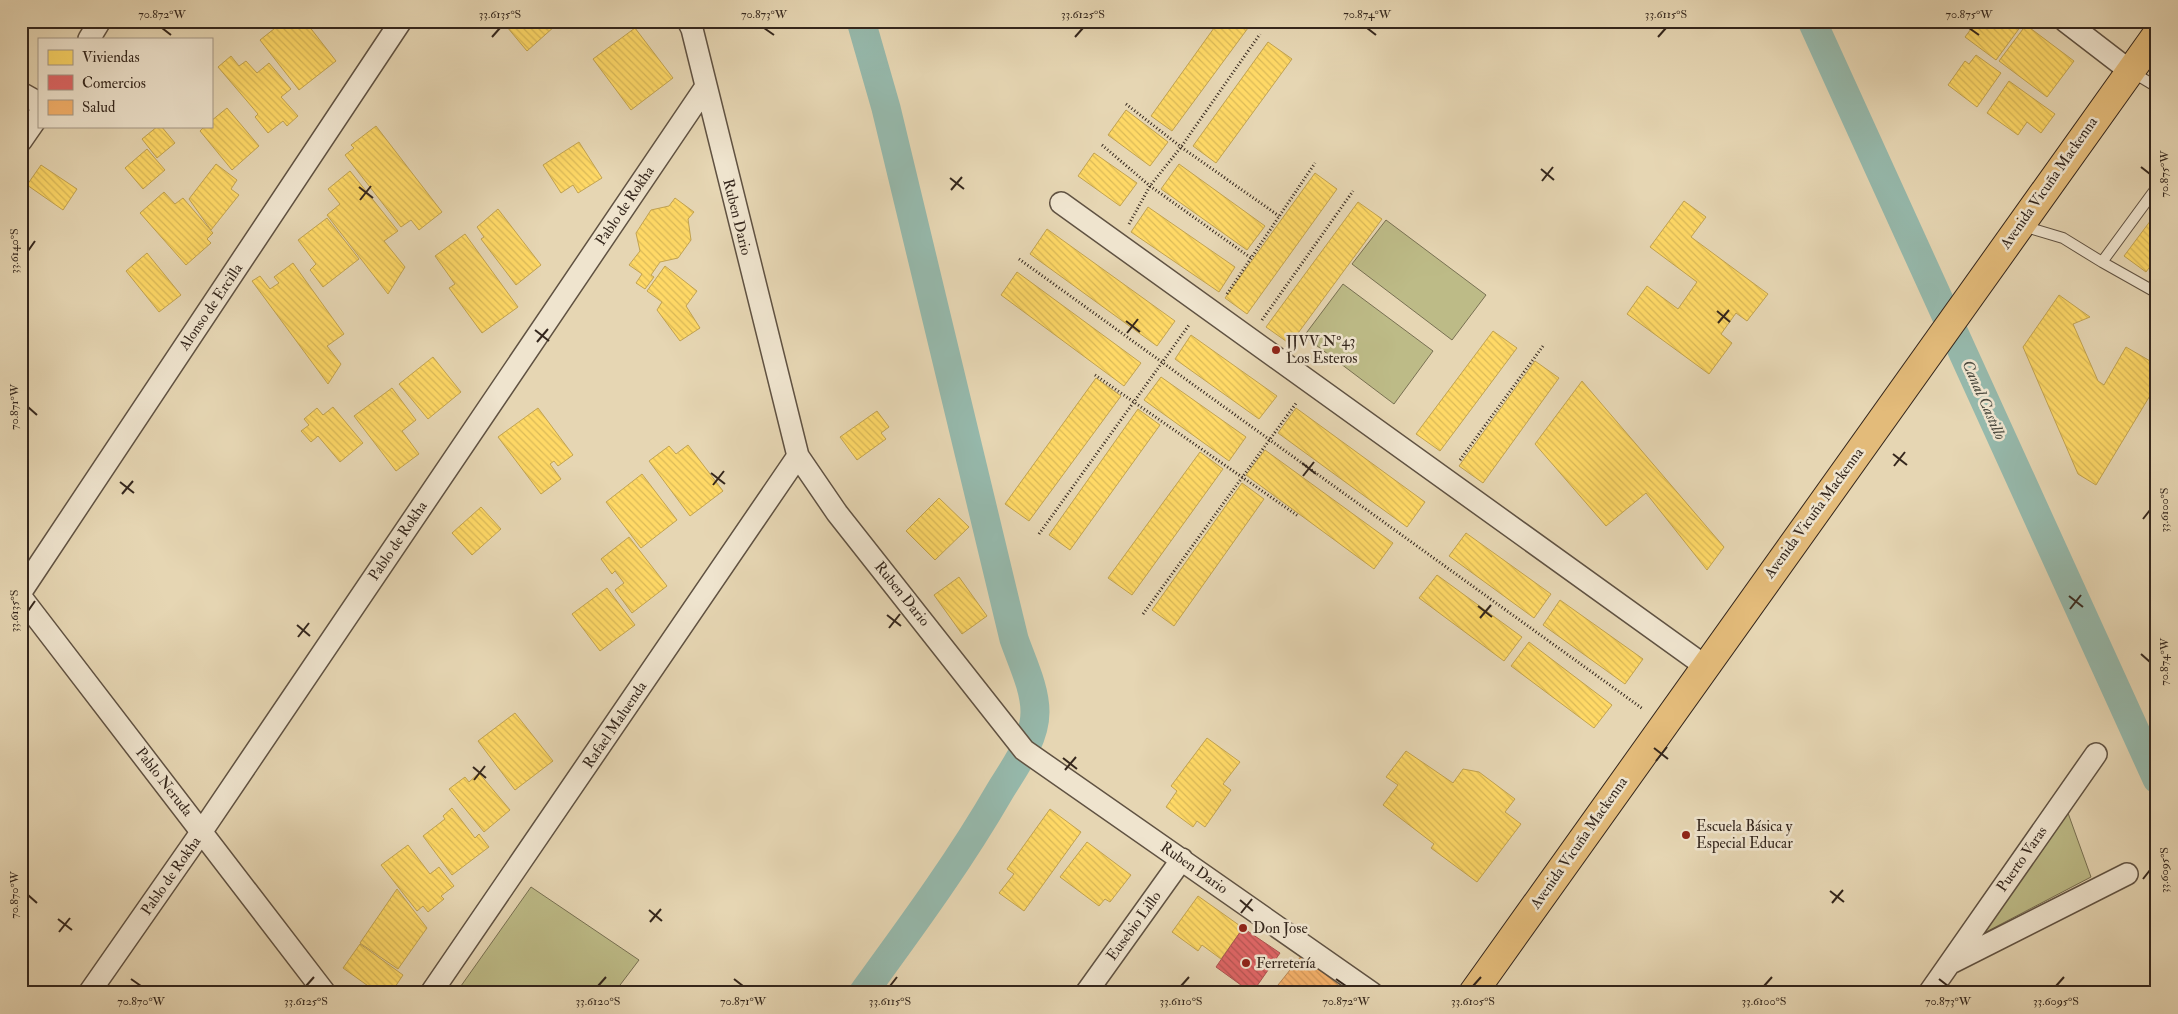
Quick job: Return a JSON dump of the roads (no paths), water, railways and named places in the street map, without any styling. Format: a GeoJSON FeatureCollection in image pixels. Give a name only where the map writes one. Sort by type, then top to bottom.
{"type":"FeatureCollection","features":[{"type":"Feature","properties":{"kind":"main road","name":"Avenida Vicuña Mackenna"},"geometry":{"type":"LineString","coordinates":[[1473,993],[2157,34]]}},
{"type":"Feature","properties":{"kind":"street"},"geometry":{"type":"LineString","coordinates":[[89,38],[100,21]]}},
{"type":"Feature","properties":{"kind":"street","name":"Alonso de Ercilla"},"geometry":{"type":"LineString","coordinates":[[21,592],[401,21]]}},
{"type":"Feature","properties":{"kind":"street","name":"Ruben Dario"},"geometry":{"type":"LineString","coordinates":[[688,21],[692,29],[705,88],[798,456],[837,513],[1024,750],[1372,993]]}},
{"type":"Feature","properties":{"kind":"street"},"geometry":{"type":"LineString","coordinates":[[2065,21],[2130,71]]}},
{"type":"Feature","properties":{"kind":"street","name":"Pablo de Rokha"},"geometry":{"type":"LineString","coordinates":[[89,993],[202,831],[705,88]]}},
{"type":"Feature","properties":{"kind":"street"},"geometry":{"type":"LineString","coordinates":[[21,93],[38,102]]}},
{"type":"Feature","properties":{"kind":"street"},"geometry":{"type":"LineString","coordinates":[[21,141],[38,116]]}},
{"type":"Feature","properties":{"kind":"street"},"geometry":{"type":"LineString","coordinates":[[1061,203],[1705,666]]}},
{"type":"Feature","properties":{"kind":"street","name":"Rafael Maluenda"},"geometry":{"type":"LineString","coordinates":[[431,993],[798,456]]}},
{"type":"Feature","properties":{"kind":"street","name":"Pablo Neruda"},"geometry":{"type":"LineString","coordinates":[[21,597],[325,993]]}},
{"type":"Feature","properties":{"kind":"street","name":"Puerto Varas"},"geometry":{"type":"LineString","coordinates":[[1928,993],[2096,754]]}},
{"type":"Feature","properties":{"kind":"street","name":"Eusebio Lillo"},"geometry":{"type":"LineString","coordinates":[[1086,993],[1182,859]]}},
{"type":"Feature","properties":{"kind":"street","name":"Puerto Varas"},"geometry":{"type":"LineString","coordinates":[[1949,964],[2127,874]]}},
{"type":"Feature","properties":{"kind":"lane"},"geometry":{"type":"LineString","coordinates":[[2130,71],[2157,87]]}},
{"type":"Feature","properties":{"kind":"lane"},"geometry":{"type":"LineString","coordinates":[[2102,262],[2157,188]]}},
{"type":"Feature","properties":{"kind":"lane"},"geometry":{"type":"LineString","coordinates":[[2020,225],[2063,238],[2157,293]]}},
{"type":"Feature","properties":{"kind":"waterway"},"geometry":{"type":"LineString","coordinates":[[861,21],[886,108],[1014,639],[1033,694],[1035,712],[1032,733],[1028,743],[984,817],[934,894],[863,993]]}},
{"type":"Feature","properties":{"kind":"waterway","name":"Canal Castillo"},"geometry":{"type":"LineString","coordinates":[[1812,21],[2157,779]]}},
{"type":"Feature","properties":{"kind":"place","name":"JJVV Nº43 Los Esteros"},"geometry":{"type":"Point","coordinates":[1276,350]}},
{"type":"Feature","properties":{"kind":"place","name":"Escuela Básica y Especial Educar"},"geometry":{"type":"Point","coordinates":[1686,835]}},
{"type":"Feature","properties":{"kind":"place","name":"Don Jose"},"geometry":{"type":"Point","coordinates":[1243,928]}},
{"type":"Feature","properties":{"kind":"place","name":"Ferretería"},"geometry":{"type":"Point","coordinates":[1246,963]}}]}
